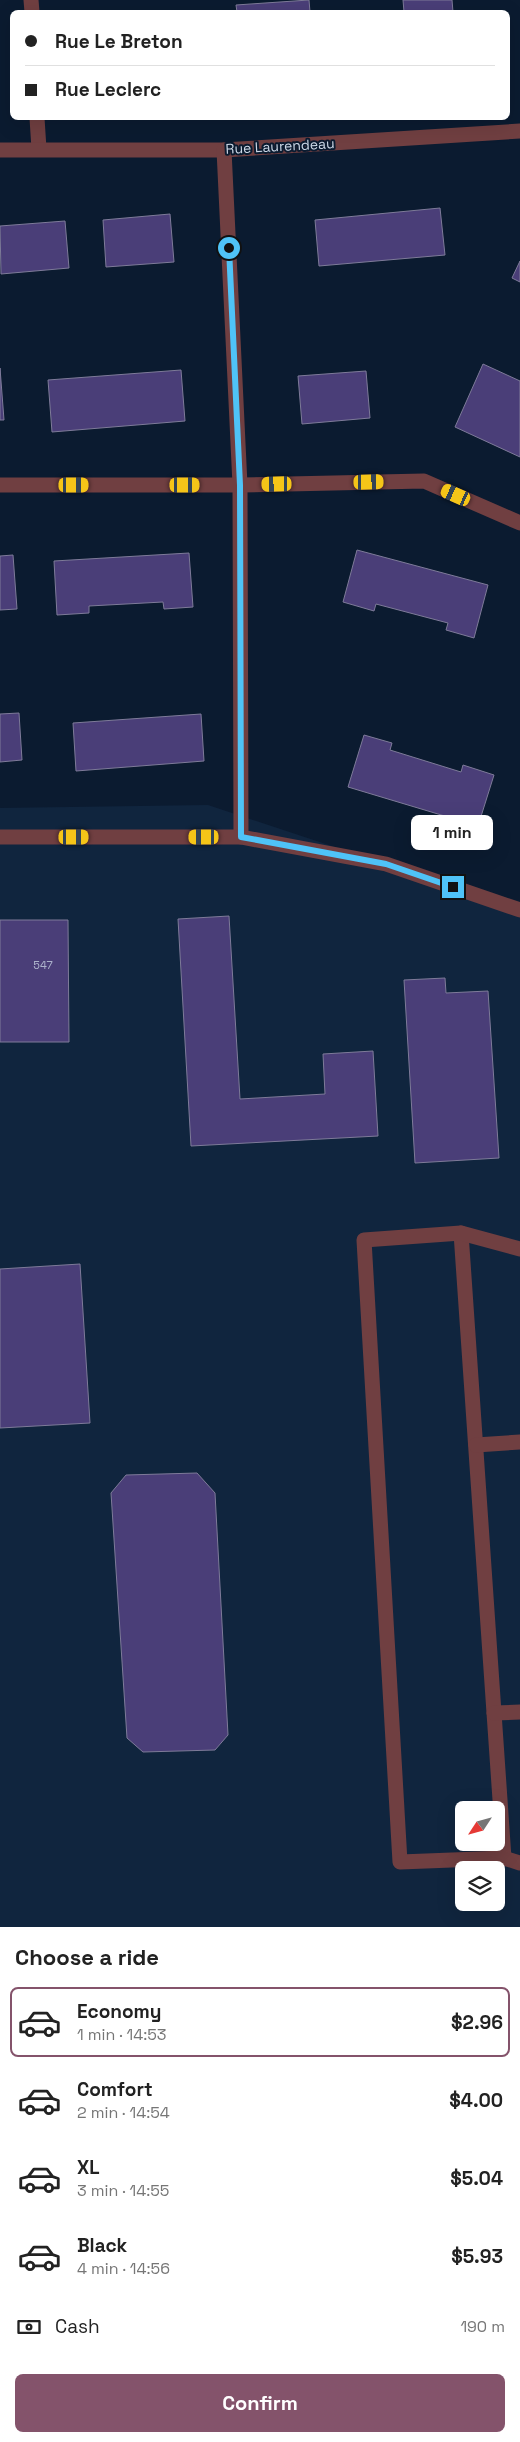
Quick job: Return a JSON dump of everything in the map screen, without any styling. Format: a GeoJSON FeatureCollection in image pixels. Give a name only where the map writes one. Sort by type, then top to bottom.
{"type":"FeatureCollection","features":[{"type":"Feature","properties":{"kind":"street"},"geometry":{"type":"LineString","coordinates":[[37,120],[39,149]]}},
{"type":"Feature","properties":{"kind":"street","name":"Rue Laurendeau"},"geometry":{"type":"LineString","coordinates":[[0,150],[224,150],[520,131]]}},
{"type":"Feature","properties":{"kind":"street"},"geometry":{"type":"LineString","coordinates":[[224,150],[240,485],[241,837]]}},
{"type":"Feature","properties":{"kind":"street"},"geometry":{"type":"LineString","coordinates":[[0,485],[240,485],[424,481],[520,523]]}},
{"type":"Feature","properties":{"kind":"street"},"geometry":{"type":"LineString","coordinates":[[0,837],[241,837],[386,864],[520,910]]}},
{"type":"Feature","properties":{"kind":"street"},"geometry":{"type":"LineString","coordinates":[[461,1233],[504,1858]]}},
{"type":"Feature","properties":{"kind":"street"},"geometry":{"type":"LineString","coordinates":[[520,1249],[461,1233],[364,1240],[400,1862],[504,1858],[520,1863]]}},
{"type":"Feature","properties":{"kind":"street"},"geometry":{"type":"LineString","coordinates":[[476,1445],[520,1442]]}},
{"type":"Feature","properties":{"kind":"street"},"geometry":{"type":"LineString","coordinates":[[494,1713],[520,1712]]}},
{"type":"Feature","properties":{"kind":"shaded area"},"geometry":{"type":"Polygon","coordinates":[[[208,805],[386,864],[520,917],[520,1927],[0,1927],[0,808],[208,805]]]}},
{"type":"Feature","properties":{"kind":"building"},"geometry":{"type":"Polygon","coordinates":[[[309,0],[310,10],[237,10],[236,5],[309,0]]]}},
{"type":"Feature","properties":{"kind":"building"},"geometry":{"type":"Polygon","coordinates":[[[403,0],[452,0],[453,10],[404,10],[403,0]]]}},
{"type":"Feature","properties":{"kind":"building"},"geometry":{"type":"Polygon","coordinates":[[[440,208],[445,255],[319,266],[315,220],[440,208]]]}},
{"type":"Feature","properties":{"kind":"building"},"geometry":{"type":"Polygon","coordinates":[[[170,214],[174,262],[106,267],[103,220],[170,214]]]}},
{"type":"Feature","properties":{"kind":"building"},"geometry":{"type":"Polygon","coordinates":[[[65,221],[69,268],[1,274],[0,226],[65,221]]]}},
{"type":"Feature","properties":{"kind":"building"},"geometry":{"type":"Polygon","coordinates":[[[520,261],[520,282],[512,278],[520,261]]]}},
{"type":"Feature","properties":{"kind":"building"},"geometry":{"type":"Polygon","coordinates":[[[483,364],[520,381],[520,457],[455,427],[483,364]]]}},
{"type":"Feature","properties":{"kind":"building"},"geometry":{"type":"Polygon","coordinates":[[[0,368],[4,420],[0,420],[0,368]]]}},
{"type":"Feature","properties":{"kind":"building"},"geometry":{"type":"Polygon","coordinates":[[[181,370],[185,421],[52,432],[48,380],[181,370]]]}},
{"type":"Feature","properties":{"kind":"building"},"geometry":{"type":"Polygon","coordinates":[[[366,371],[370,418],[302,424],[298,376],[366,371]]]}},
{"type":"Feature","properties":{"kind":"building"},"geometry":{"type":"Polygon","coordinates":[[[357,550],[488,585],[474,638],[446,630],[448,623],[376,604],[374,611],[343,602],[357,550]]]}},
{"type":"Feature","properties":{"kind":"building"},"geometry":{"type":"Polygon","coordinates":[[[189,553],[193,607],[164,609],[163,602],[89,606],[89,613],[57,615],[54,561],[189,553]]]}},
{"type":"Feature","properties":{"kind":"building"},"geometry":{"type":"Polygon","coordinates":[[[13,555],[17,609],[0,610],[0,556],[13,555]]]}},
{"type":"Feature","properties":{"kind":"building"},"geometry":{"type":"Polygon","coordinates":[[[19,713],[22,760],[0,762],[0,714],[19,713]]]}},
{"type":"Feature","properties":{"kind":"building"},"geometry":{"type":"Polygon","coordinates":[[[201,714],[204,761],[76,771],[73,723],[201,714]]]}},
{"type":"Feature","properties":{"kind":"building"},"geometry":{"type":"Polygon","coordinates":[[[364,735],[392,743],[390,750],[461,772],[463,765],[494,775],[478,826],[348,787],[364,735]]]}},
{"type":"Feature","properties":{"kind":"building"},"geometry":{"type":"Polygon","coordinates":[[[229,916],[240,1099],[325,1094],[323,1054],[373,1051],[378,1136],[191,1146],[178,919],[229,916]]]}},
{"type":"Feature","properties":{"kind":"building"},"geometry":{"type":"Polygon","coordinates":[[[0,920],[68,920],[69,1042],[0,1042],[0,920]]]}},
{"type":"Feature","properties":{"kind":"building"},"geometry":{"type":"Polygon","coordinates":[[[445,978],[446,993],[488,991],[499,1158],[415,1163],[404,980],[445,978]]]}},
{"type":"Feature","properties":{"kind":"building"},"geometry":{"type":"Polygon","coordinates":[[[80,1264],[90,1423],[0,1428],[0,1269],[80,1264]]]}},
{"type":"Feature","properties":{"kind":"building"},"geometry":{"type":"Polygon","coordinates":[[[197,1473],[215,1493],[228,1735],[215,1750],[143,1752],[127,1738],[111,1493],[126,1475],[197,1473]]]}},
{"type":"Feature","properties":{"kind":"route"},"geometry":{"type":"LineString","coordinates":[[229,248],[240,485],[241,837],[386,864],[453,887]]}}]}
